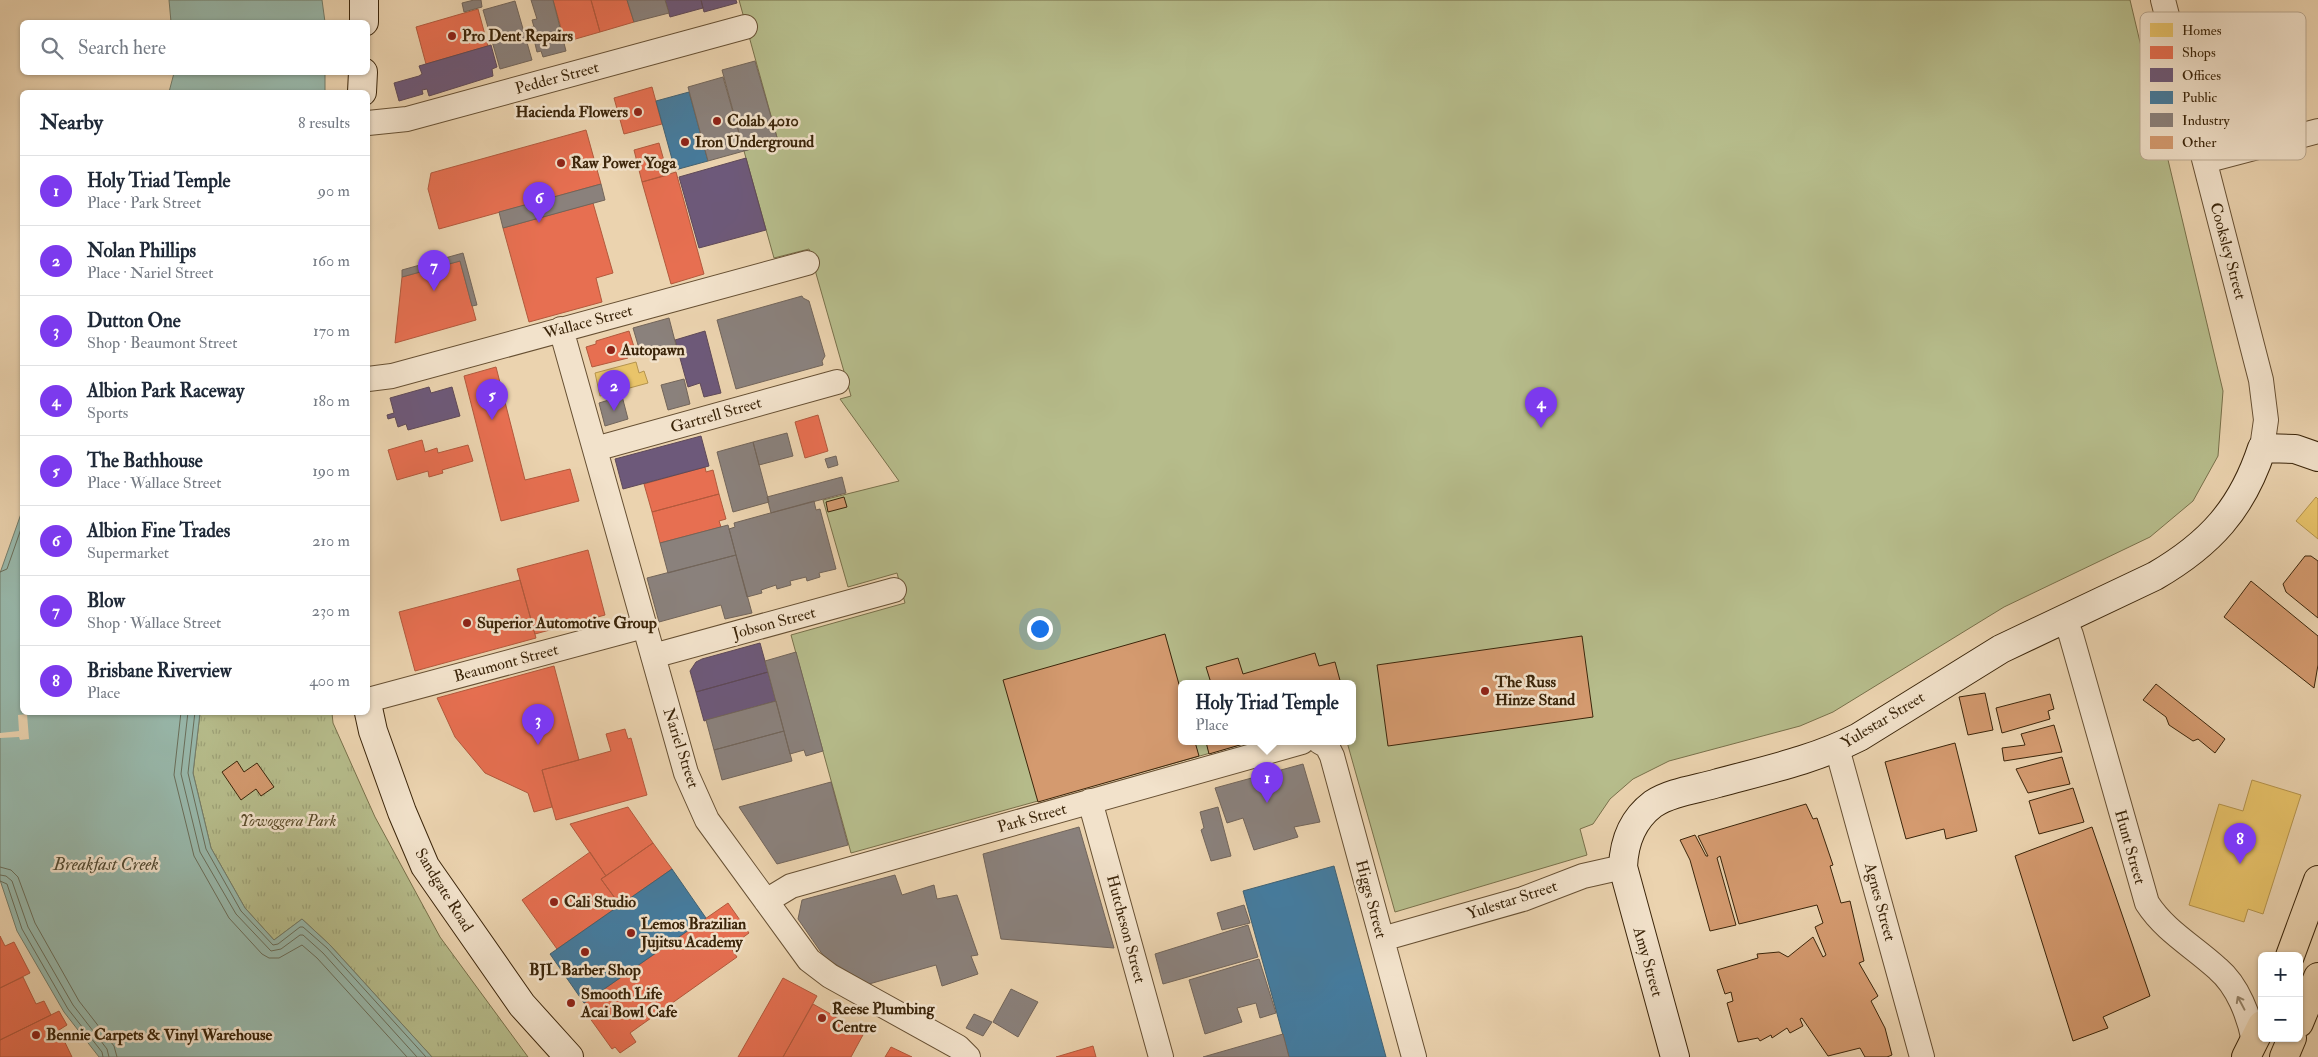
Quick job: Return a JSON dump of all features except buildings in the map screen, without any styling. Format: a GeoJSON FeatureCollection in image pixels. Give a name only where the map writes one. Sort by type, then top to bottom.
{"type":"FeatureCollection","features":[{"type":"Feature","properties":{"kind":"highway"},"geometry":{"type":"LineString","coordinates":[[2291,952],[2318,880]]}},
{"type":"Feature","properties":{"kind":"highway"},"geometry":{"type":"LineString","coordinates":[[2303,1013],[2318,977]]}},
{"type":"Feature","properties":{"kind":"highway"},"geometry":{"type":"LineString","coordinates":[[2284,1057],[2290,1042]]}},
{"type":"Feature","properties":{"kind":"street"},"geometry":{"type":"LineString","coordinates":[[364,0],[364,20]]}},
{"type":"Feature","properties":{"kind":"street","name":"Pedder Street"},"geometry":{"type":"LineString","coordinates":[[370,123],[407,118],[745,27]]}},
{"type":"Feature","properties":{"kind":"street"},"geometry":{"type":"LineString","coordinates":[[362,90],[363,75]]}},
{"type":"Feature","properties":{"kind":"street","name":"Cooksley Street"},"geometry":{"type":"LineString","coordinates":[[2205,161],[2261,380],[2266,420],[2262,448]]}},
{"type":"Feature","properties":{"kind":"street","name":"Wallace Street"},"geometry":{"type":"LineString","coordinates":[[370,379],[392,376],[807,263]]}},
{"type":"Feature","properties":{"kind":"street","name":"Nariel Street"},"geometry":{"type":"LineString","coordinates":[[561,329],[686,773],[708,820],[809,960],[819,969],[958,1047],[968,1057]]}},
{"type":"Feature","properties":{"kind":"street","name":"Gartrell Street"},"geometry":{"type":"LineString","coordinates":[[595,449],[838,382]]}},
{"type":"Feature","properties":{"kind":"street"},"geometry":{"type":"LineString","coordinates":[[2262,448],[2295,449],[2318,457]]}},
{"type":"Feature","properties":{"kind":"street","name":"Yulestar Street"},"geometry":{"type":"LineString","coordinates":[[1382,939],[1523,899],[1583,876],[1623,867],[1623,856],[1629,834],[1636,821],[1654,804],[1673,796],[1792,763],[1837,748],[1865,733],[2001,649],[2154,576],[2198,548],[2227,518],[2242,496],[2262,448]]}},
{"type":"Feature","properties":{"kind":"street","name":"Jobson Street"},"geometry":{"type":"LineString","coordinates":[[653,656],[894,590]]}},
{"type":"Feature","properties":{"kind":"street","name":"Hunt Street"},"geometry":{"type":"LineString","coordinates":[[2064,618],[2071,635],[2147,903],[2170,932],[2220,970],[2242,1004],[2254,1041]]}},
{"type":"Feature","properties":{"kind":"street","name":"Beaumont Street"},"geometry":{"type":"LineString","coordinates":[[370,699],[644,626]]}},
{"type":"Feature","properties":{"kind":"street","name":"Sandgate Road"},"geometry":{"type":"LineString","coordinates":[[370,715],[373,731],[402,812],[425,866],[522,1005],[569,1057]]}},
{"type":"Feature","properties":{"kind":"street","name":"Park Street"},"geometry":{"type":"LineString","coordinates":[[766,901],[791,886],[1090,801],[1304,745]]}},
{"type":"Feature","properties":{"kind":"street","name":"Higgs Street"},"geometry":{"type":"LineString","coordinates":[[1319,745],[1332,756],[1414,1057]]}},
{"type":"Feature","properties":{"kind":"street","name":"Agnes Street"},"geometry":{"type":"LineString","coordinates":[[1837,748],[1922,1057]]}},
{"type":"Feature","properties":{"kind":"street","name":"Hutcheson Street"},"geometry":{"type":"LineString","coordinates":[[1090,801],[1161,1057]]}},
{"type":"Feature","properties":{"kind":"street","name":"Amy Street"},"geometry":{"type":"LineString","coordinates":[[1623,867],[1675,1057]]}},
{"type":"Feature","properties":{"kind":"street","name":"Sandgate Road"},"geometry":{"type":"LineString","coordinates":[[522,1005],[546,1057]]}},
{"type":"Feature","properties":{"kind":"green space"},"geometry":{"type":"Polygon","coordinates":[[[739,0],[2130,0],[2140,42],[2140,160],[2168,160],[2223,391],[2218,456],[2193,501],[2150,537],[2004,607],[1833,712],[1800,726],[1669,761],[1633,779],[1610,799],[1593,824],[1580,829],[1587,855],[1395,912],[1348,745],[1356,745],[1356,680],[1178,680],[1178,745],[1239,745],[851,853],[791,635],[905,603],[897,573],[848,587],[823,500],[899,481],[840,399],[851,396],[809,249],[774,258],[744,151],[778,141],[739,0]]]}},
{"type":"Feature","properties":{"kind":"green space","name":"Yowoggera Park"},"geometry":{"type":"Polygon","coordinates":[[[200,715],[332,715],[333,723],[375,817],[440,937],[528,1057],[432,1057],[330,945],[302,919],[274,940],[245,908],[211,848],[193,773],[200,715]]]}},
{"type":"Feature","properties":{"kind":"water"},"geometry":{"type":"Polygon","coordinates":[[[169,0],[322,0],[325,20],[171,20],[169,0]]]}},
{"type":"Feature","properties":{"kind":"water"},"geometry":{"type":"Polygon","coordinates":[[[173,75],[325,75],[325,90],[170,90],[173,75]]]}},
{"type":"Feature","properties":{"kind":"water","name":"Breakfast Creek"},"geometry":{"type":"Polygon","coordinates":[[[20,517],[20,715],[200,715],[193,773],[211,848],[245,908],[274,940],[302,919],[330,945],[432,1057],[99,1057],[64,1012],[17,931],[0,880],[0,573],[20,517]]]}},
{"type":"Feature","properties":{"kind":"pier"},"geometry":{"type":"Polygon","coordinates":[[[18,715],[27,715],[29,739],[20,740],[19,737],[0,738],[0,733],[19,731],[18,715]]]}},
{"type":"Feature","properties":{"kind":"place","name":"Pro Dent Repairs"},"geometry":{"type":"Point","coordinates":[452,36]}},
{"type":"Feature","properties":{"kind":"place","name":"Hacienda Flowers"},"geometry":{"type":"Point","coordinates":[638,112]}},
{"type":"Feature","properties":{"kind":"place","name":"Colab 4010"},"geometry":{"type":"Point","coordinates":[717,121]}},
{"type":"Feature","properties":{"kind":"place","name":"Iron Underground"},"geometry":{"type":"Point","coordinates":[685,142]}},
{"type":"Feature","properties":{"kind":"place","name":"Raw Power Yoga"},"geometry":{"type":"Point","coordinates":[561,163]}},
{"type":"Feature","properties":{"kind":"place","name":"Albion Fine Trades"},"geometry":{"type":"Point","coordinates":[539,223]}},
{"type":"Feature","properties":{"kind":"place","name":"Blow"},"geometry":{"type":"Point","coordinates":[434,291]}},
{"type":"Feature","properties":{"kind":"place","name":"Autopawn"},"geometry":{"type":"Point","coordinates":[611,350]}},
{"type":"Feature","properties":{"kind":"place","name":"Nolan Phillips"},"geometry":{"type":"Point","coordinates":[614,411]}},
{"type":"Feature","properties":{"kind":"place","name":"The Bathhouse"},"geometry":{"type":"Point","coordinates":[492,420]}},
{"type":"Feature","properties":{"kind":"place","name":"Albion Park Raceway"},"geometry":{"type":"Point","coordinates":[1541,428]}},
{"type":"Feature","properties":{"kind":"place","name":"Superior Automotive Group"},"geometry":{"type":"Point","coordinates":[467,623]}},
{"type":"Feature","properties":{"kind":"place","name":"The Russ Hinze Stand"},"geometry":{"type":"Point","coordinates":[1485,691]}},
{"type":"Feature","properties":{"kind":"place","name":"Dutton One"},"geometry":{"type":"Point","coordinates":[538,745]}},
{"type":"Feature","properties":{"kind":"place","name":"Holy Triad Temple"},"geometry":{"type":"Point","coordinates":[1267,803]}},
{"type":"Feature","properties":{"kind":"place","name":"Brisbane Riverview"},"geometry":{"type":"Point","coordinates":[2240,864]}},
{"type":"Feature","properties":{"kind":"place","name":"Cali Studio"},"geometry":{"type":"Point","coordinates":[554,902]}},
{"type":"Feature","properties":{"kind":"place","name":"Lemos Brazilian Jujitsu Academy"},"geometry":{"type":"Point","coordinates":[631,933]}},
{"type":"Feature","properties":{"kind":"place","name":"BJL Barber Shop"},"geometry":{"type":"Point","coordinates":[585,952]}},
{"type":"Feature","properties":{"kind":"place","name":"Smooth Life Acai Bowl Cafe"},"geometry":{"type":"Point","coordinates":[571,1003]}},
{"type":"Feature","properties":{"kind":"place","name":"Reese Plumbing Centre"},"geometry":{"type":"Point","coordinates":[822,1018]}},
{"type":"Feature","properties":{"kind":"place","name":"Bennie Carpets & Vinyl Warehouse"},"geometry":{"type":"Point","coordinates":[36,1035]}}]}
